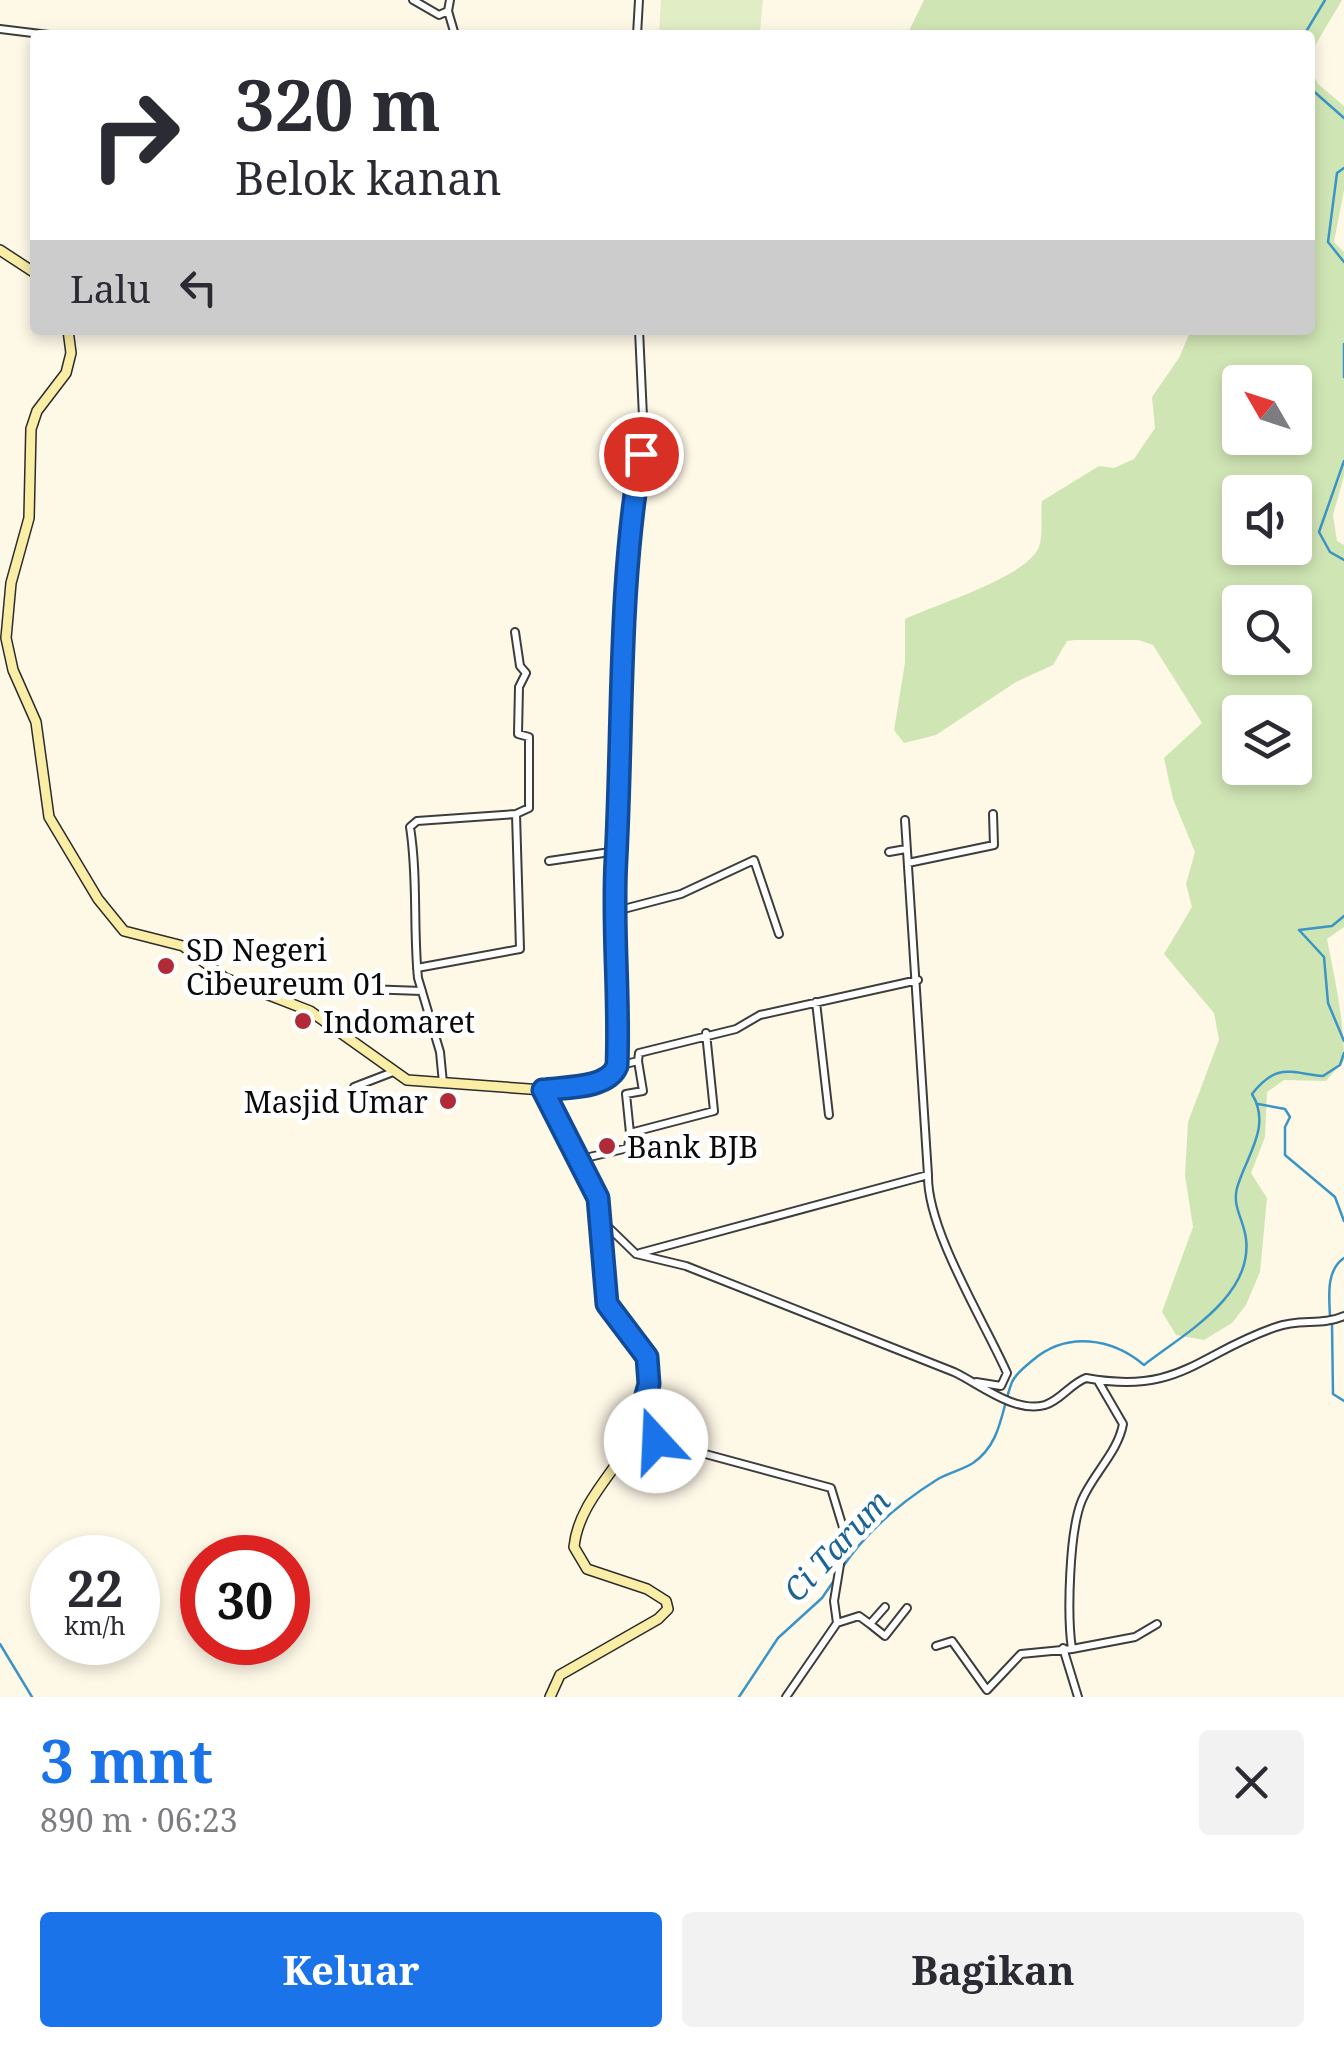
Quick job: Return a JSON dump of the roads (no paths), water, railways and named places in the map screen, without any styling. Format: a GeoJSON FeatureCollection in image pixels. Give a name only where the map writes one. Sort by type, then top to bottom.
{"type":"FeatureCollection","features":[{"type":"Feature","properties":{"kind":"main road"},"geometry":{"type":"LineString","coordinates":[[0,250],[30,270]]}},
{"type":"Feature","properties":{"kind":"main road"},"geometry":{"type":"LineString","coordinates":[[69,335],[71,353],[66,373],[38,411],[31,429],[29,518],[11,582],[5,625],[13,670],[36,722],[49,817],[98,898],[124,930],[183,946],[226,978],[310,1011],[407,1080],[543,1090],[598,1198],[604,1294],[612,1314],[647,1357],[649,1384],[635,1435],[592,1499],[574,1547],[587,1569],[653,1592],[668,1608],[658,1619],[560,1675],[551,1687],[550,1697]]}},
{"type":"Feature","properties":{"kind":"street"},"geometry":{"type":"LineString","coordinates":[[412,0],[439,16],[448,12]]}},
{"type":"Feature","properties":{"kind":"street"},"geometry":{"type":"LineString","coordinates":[[450,0],[448,12],[453,30]]}},
{"type":"Feature","properties":{"kind":"street"},"geometry":{"type":"LineString","coordinates":[[637,30],[639,0]]}},
{"type":"Feature","properties":{"kind":"street"},"geometry":{"type":"LineString","coordinates":[[0,29],[30,33]]}},
{"type":"Feature","properties":{"kind":"street"},"geometry":{"type":"LineString","coordinates":[[543,1090],[601,1081],[613,1075],[617,1066],[617,851],[628,556],[643,417],[639,335]]}},
{"type":"Feature","properties":{"kind":"street"},"geometry":{"type":"LineString","coordinates":[[443,1083],[440,1052],[417,968],[412,824],[516,814],[529,808],[529,737],[518,734],[519,687],[526,673],[520,668],[515,632]]}},
{"type":"Feature","properties":{"kind":"street"},"geometry":{"type":"LineString","coordinates":[[417,968],[520,950],[516,814]]}},
{"type":"Feature","properties":{"kind":"street"},"geometry":{"type":"LineString","coordinates":[[908,863],[994,845],[993,814]]}},
{"type":"Feature","properties":{"kind":"street"},"geometry":{"type":"LineString","coordinates":[[602,1221],[636,1254],[686,1266],[970,1380],[1001,1386],[1008,1373],[928,1197],[906,820]]}},
{"type":"Feature","properties":{"kind":"street"},"geometry":{"type":"LineString","coordinates":[[889,852],[906,849]]}},
{"type":"Feature","properties":{"kind":"street"},"geometry":{"type":"LineString","coordinates":[[549,862],[617,851]]}},
{"type":"Feature","properties":{"kind":"street"},"geometry":{"type":"LineString","coordinates":[[616,911],[681,894],[754,860],[778,934]]}},
{"type":"Feature","properties":{"kind":"street"},"geometry":{"type":"LineString","coordinates":[[580,1159],[628,1148],[626,1094],[644,1091],[639,1053],[706,1033],[736,1029],[760,1015],[918,980]]}},
{"type":"Feature","properties":{"kind":"street"},"geometry":{"type":"LineString","coordinates":[[365,989],[422,991]]}},
{"type":"Feature","properties":{"kind":"street"},"geometry":{"type":"LineString","coordinates":[[816,1002],[829,1114]]}},
{"type":"Feature","properties":{"kind":"street"},"geometry":{"type":"LineString","coordinates":[[630,1133],[660,1129],[714,1111],[706,1033]]}},
{"type":"Feature","properties":{"kind":"street"},"geometry":{"type":"LineString","coordinates":[[617,1066],[638,1061]]}},
{"type":"Feature","properties":{"kind":"street"},"geometry":{"type":"LineString","coordinates":[[354,1087],[394,1072]]}},
{"type":"Feature","properties":{"kind":"street"},"geometry":{"type":"LineString","coordinates":[[636,1254],[928,1175]]}},
{"type":"Feature","properties":{"kind":"street"},"geometry":{"type":"LineString","coordinates":[[970,1380],[990,1394],[1041,1406],[1080,1380],[1117,1384],[1168,1379],[1276,1326],[1341,1318]]}},
{"type":"Feature","properties":{"kind":"street"},"geometry":{"type":"LineString","coordinates":[[1072,1649],[1068,1626],[1075,1524],[1080,1503],[1123,1424],[1097,1380]]}},
{"type":"Feature","properties":{"kind":"street"},"geometry":{"type":"LineString","coordinates":[[635,1435],[825,1483],[841,1519],[844,1545],[837,1588],[837,1622],[786,1697]]}},
{"type":"Feature","properties":{"kind":"street"},"geometry":{"type":"LineString","coordinates":[[870,1624],[885,1606]]}},
{"type":"Feature","properties":{"kind":"street"},"geometry":{"type":"LineString","coordinates":[[837,1622],[859,1616],[884,1636],[907,1608]]}},
{"type":"Feature","properties":{"kind":"street"},"geometry":{"type":"LineString","coordinates":[[936,1646],[952,1641],[984,1694],[1021,1654],[1072,1649],[1135,1636],[1158,1624]]}},
{"type":"Feature","properties":{"kind":"street"},"geometry":{"type":"LineString","coordinates":[[1063,1648],[1078,1697]]}},
{"type":"Feature","properties":{"kind":"waterway","name":"Ci Tarum"},"geometry":{"type":"LineString","coordinates":[[1307,30],[1325,0]]}},
{"type":"Feature","properties":{"kind":"waterway","name":"Ci Tarum"},"geometry":{"type":"LineString","coordinates":[[1315,92],[1344,118]]}},
{"type":"Feature","properties":{"kind":"waterway","name":"Ci Tarum"},"geometry":{"type":"LineString","coordinates":[[1344,168],[1337,173],[1328,242],[1344,262]]}},
{"type":"Feature","properties":{"kind":"waterway","name":"Ci Tarum"},"geometry":{"type":"LineString","coordinates":[[1344,344],[1344,377]]}},
{"type":"Feature","properties":{"kind":"waterway","name":"Ci Tarum"},"geometry":{"type":"LineString","coordinates":[[1344,461],[1319,532],[1330,552],[1344,560]]}},
{"type":"Feature","properties":{"kind":"waterway","name":"Ci Tarum"},"geometry":{"type":"LineString","coordinates":[[1344,916],[1332,926],[1299,930],[1324,957],[1328,1003],[1344,1041]]}},
{"type":"Feature","properties":{"kind":"waterway","name":"Ci Tarum"},"geometry":{"type":"LineString","coordinates":[[842,1568],[873,1530],[898,1508],[938,1479],[983,1455],[995,1436],[1014,1379],[1046,1351],[1075,1342],[1104,1344],[1144,1365],[1212,1312],[1238,1279],[1245,1260],[1246,1239],[1236,1195],[1258,1130],[1252,1094],[1277,1073],[1323,1076],[1340,1065],[1344,1053]]}},
{"type":"Feature","properties":{"kind":"waterway"},"geometry":{"type":"LineString","coordinates":[[1258,1104],[1285,1109],[1290,1117],[1285,1127],[1285,1155],[1335,1197],[1344,1221]]}},
{"type":"Feature","properties":{"kind":"waterway"},"geometry":{"type":"LineString","coordinates":[[1330,1316],[1331,1276],[1344,1258]]}},
{"type":"Feature","properties":{"kind":"waterway"},"geometry":{"type":"LineString","coordinates":[[1332,1324],[1333,1394],[1344,1401]]}},
{"type":"Feature","properties":{"kind":"waterway","name":"Ci Tarum"},"geometry":{"type":"LineString","coordinates":[[739,1697],[778,1638],[822,1598],[835,1579]]}},
{"type":"Feature","properties":{"kind":"waterway"},"geometry":{"type":"LineString","coordinates":[[0,1644],[32,1697]]}},
{"type":"Feature","properties":{"kind":"place","name":"SD Negeri Cibeureum 01"},"geometry":{"type":"Point","coordinates":[166,966]}},
{"type":"Feature","properties":{"kind":"place","name":"Indomaret"},"geometry":{"type":"Point","coordinates":[303,1021]}},
{"type":"Feature","properties":{"kind":"place","name":"Masjid Umar"},"geometry":{"type":"Point","coordinates":[448,1101]}},
{"type":"Feature","properties":{"kind":"place","name":"Bank BJB"},"geometry":{"type":"Point","coordinates":[607,1146]}}]}
